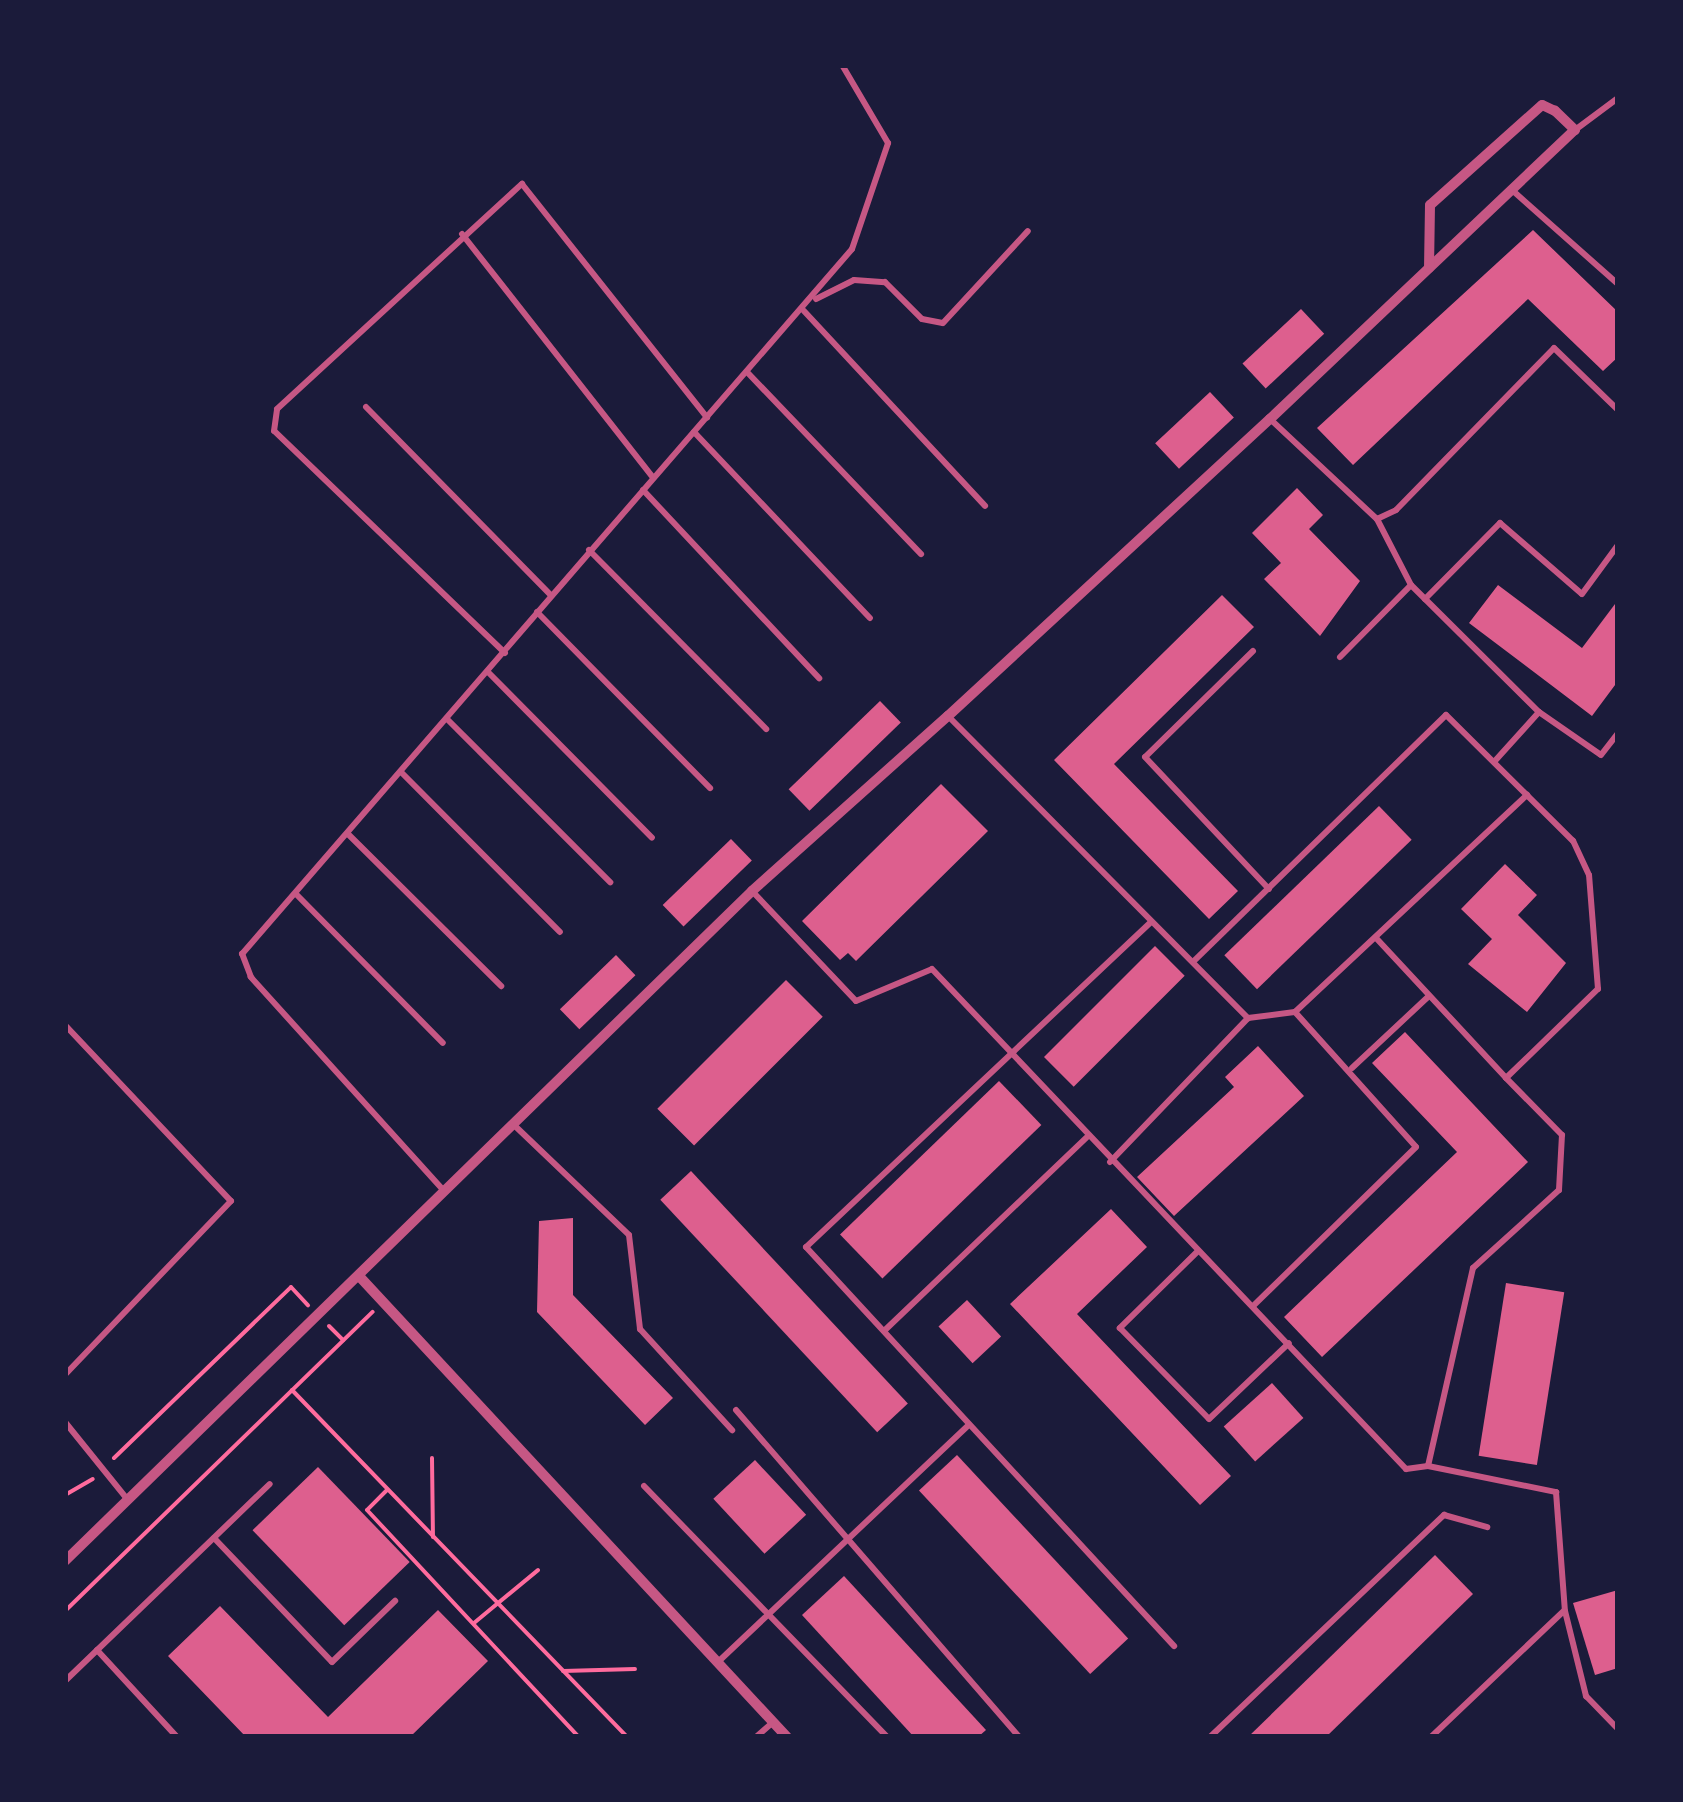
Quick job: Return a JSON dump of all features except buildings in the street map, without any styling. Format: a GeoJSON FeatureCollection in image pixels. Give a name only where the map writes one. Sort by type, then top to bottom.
{"type":"FeatureCollection","features":[{"type":"Feature","properties":{"kind":"street"},"geometry":{"type":"LineString","coordinates":[[65,1561],[752,891],[1270,419],[1575,130],[1542,105],[1430,206],[1429,268]]}},
{"type":"Feature","properties":{"kind":"street"},"geometry":{"type":"LineString","coordinates":[[358,1276],[787,1737]]}},
{"type":"Feature","properties":{"kind":"lane"},"geometry":{"type":"LineString","coordinates":[[445,1192],[244,965],[242,954],[707,416],[804,311],[852,249],[888,143],[842,65]]}},
{"type":"Feature","properties":{"kind":"lane"},"geometry":{"type":"LineString","coordinates":[[1575,130],[1618,98]]}},
{"type":"Feature","properties":{"kind":"lane"},"geometry":{"type":"LineString","coordinates":[[504,653],[270,420],[462,234],[522,184],[707,416]]}},
{"type":"Feature","properties":{"kind":"lane"},"geometry":{"type":"LineString","coordinates":[[1512,190],[1618,284]]}},
{"type":"Feature","properties":{"kind":"lane"},"geometry":{"type":"LineString","coordinates":[[814,299],[854,280],[885,282],[922,319],[942,323],[1028,231]]}},
{"type":"Feature","properties":{"kind":"lane"},"geometry":{"type":"LineString","coordinates":[[462,234],[653,478]]}},
{"type":"Feature","properties":{"kind":"lane"},"geometry":{"type":"LineString","coordinates":[[804,311],[985,506]]}},
{"type":"Feature","properties":{"kind":"lane"},"geometry":{"type":"LineString","coordinates":[[1376,518],[1396,510],[1554,348],[1618,410]]}},
{"type":"Feature","properties":{"kind":"lane"},"geometry":{"type":"LineString","coordinates":[[747,372],[921,554]]}},
{"type":"Feature","properties":{"kind":"lane"},"geometry":{"type":"LineString","coordinates":[[366,407],[552,595]]}},
{"type":"Feature","properties":{"kind":"lane"},"geometry":{"type":"LineString","coordinates":[[1270,419],[1376,518],[1411,585],[1538,712],[1601,755],[1618,733]]}},
{"type":"Feature","properties":{"kind":"lane"},"geometry":{"type":"LineString","coordinates":[[694,432],[870,618]]}},
{"type":"Feature","properties":{"kind":"lane"},"geometry":{"type":"LineString","coordinates":[[643,490],[819,678]]}},
{"type":"Feature","properties":{"kind":"lane"},"geometry":{"type":"LineString","coordinates":[[1425,599],[1500,522],[1582,594],[1618,545]]}},
{"type":"Feature","properties":{"kind":"lane"},"geometry":{"type":"LineString","coordinates":[[590,550],[766,729]]}},
{"type":"Feature","properties":{"kind":"lane"},"geometry":{"type":"LineString","coordinates":[[1340,657],[1411,585]]}},
{"type":"Feature","properties":{"kind":"lane"},"geometry":{"type":"LineString","coordinates":[[538,612],[710,788]]}},
{"type":"Feature","properties":{"kind":"lane"},"geometry":{"type":"LineString","coordinates":[[1253,651],[1145,757],[1269,889]]}},
{"type":"Feature","properties":{"kind":"lane"},"geometry":{"type":"LineString","coordinates":[[488,672],[652,838]]}},
{"type":"Feature","properties":{"kind":"lane"},"geometry":{"type":"LineString","coordinates":[[1494,762],[1538,712]]}},
{"type":"Feature","properties":{"kind":"lane"},"geometry":{"type":"LineString","coordinates":[[1195,960],[1446,715],[1573,841],[1588,875],[1598,990],[1506,1078]]}},
{"type":"Feature","properties":{"kind":"lane"},"geometry":{"type":"LineString","coordinates":[[948,716],[1151,922],[1195,960],[1248,1018]]}},
{"type":"Feature","properties":{"kind":"lane"},"geometry":{"type":"LineString","coordinates":[[448,718],[610,882]]}},
{"type":"Feature","properties":{"kind":"lane"},"geometry":{"type":"LineString","coordinates":[[402,773],[560,932]]}},
{"type":"Feature","properties":{"kind":"lane"},"geometry":{"type":"LineString","coordinates":[[1110,1162],[1248,1018],[1295,1012],[1378,939],[1527,795]]}},
{"type":"Feature","properties":{"kind":"lane"},"geometry":{"type":"LineString","coordinates":[[348,834],[501,986]]}},
{"type":"Feature","properties":{"kind":"lane"},"geometry":{"type":"LineString","coordinates":[[752,891],[856,1002],[932,969],[1110,1162],[1254,1305],[1406,1468],[1428,1466],[1556,1492],[1565,1610],[1586,1696],[1618,1730]]}},
{"type":"Feature","properties":{"kind":"lane"},"geometry":{"type":"LineString","coordinates":[[296,894],[442,1042]]}},
{"type":"Feature","properties":{"kind":"lane"},"geometry":{"type":"LineString","coordinates":[[1151,922],[1014,1060],[806,1247],[1174,1646]]}},
{"type":"Feature","properties":{"kind":"lane"},"geometry":{"type":"LineString","coordinates":[[1378,939],[1562,1134],[1559,1190],[1473,1268],[1428,1466]]}},
{"type":"Feature","properties":{"kind":"lane"},"geometry":{"type":"LineString","coordinates":[[1352,1068],[1428,996]]}},
{"type":"Feature","properties":{"kind":"lane"},"geometry":{"type":"LineString","coordinates":[[1254,1305],[1416,1147],[1352,1068],[1295,1012]]}},
{"type":"Feature","properties":{"kind":"lane"},"geometry":{"type":"LineString","coordinates":[[65,1025],[231,1201],[65,1375]]}},
{"type":"Feature","properties":{"kind":"lane"},"geometry":{"type":"LineString","coordinates":[[514,1125],[629,1235],[640,1329],[732,1430]]}},
{"type":"Feature","properties":{"kind":"lane"},"geometry":{"type":"LineString","coordinates":[[884,1331],[1088,1136]]}},
{"type":"Feature","properties":{"kind":"lane"},"geometry":{"type":"LineString","coordinates":[[1198,1251],[1120,1328],[1209,1419],[1289,1343]]}},
{"type":"Feature","properties":{"kind":"lane"},"geometry":{"type":"LineString","coordinates":[[736,1410],[1020,1737]]}},
{"type":"Feature","properties":{"kind":"lane"},"geometry":{"type":"LineString","coordinates":[[65,1422],[128,1500]]}},
{"type":"Feature","properties":{"kind":"lane"},"geometry":{"type":"LineString","coordinates":[[718,1662],[969,1425]]}},
{"type":"Feature","properties":{"kind":"lane"},"geometry":{"type":"LineString","coordinates":[[65,1681],[270,1484]]}},
{"type":"Feature","properties":{"kind":"lane"},"geometry":{"type":"LineString","coordinates":[[644,1486],[772,1612],[888,1737]]}},
{"type":"Feature","properties":{"kind":"lane"},"geometry":{"type":"LineString","coordinates":[[1210,1737],[1444,1515],[1487,1527]]}},
{"type":"Feature","properties":{"kind":"lane"},"geometry":{"type":"LineString","coordinates":[[214,1538],[332,1662],[395,1600]]}},
{"type":"Feature","properties":{"kind":"lane"},"geometry":{"type":"LineString","coordinates":[[1431,1737],[1565,1610]]}},
{"type":"Feature","properties":{"kind":"lane"},"geometry":{"type":"LineString","coordinates":[[97,1650],[177,1737]]}},
{"type":"Feature","properties":{"kind":"lane"},"geometry":{"type":"LineString","coordinates":[[756,1737],[773,1722]]}},
{"type":"Feature","properties":{"kind":"path"},"geometry":{"type":"LineString","coordinates":[[65,1496],[103,1469],[290,1287],[343,1340]]}},
{"type":"Feature","properties":{"kind":"path"},"geometry":{"type":"LineString","coordinates":[[65,1611],[383,1302]]}},
{"type":"Feature","properties":{"kind":"path"},"geometry":{"type":"LineString","coordinates":[[292,1390],[627,1737]]}},
{"type":"Feature","properties":{"kind":"path"},"geometry":{"type":"LineString","coordinates":[[432,1458],[433,1537]]}},
{"type":"Feature","properties":{"kind":"path"},"geometry":{"type":"LineString","coordinates":[[387,1490],[367,1510],[579,1737]]}},
{"type":"Feature","properties":{"kind":"path"},"geometry":{"type":"LineString","coordinates":[[474,1623],[500,1606],[538,1570]]}},
{"type":"Feature","properties":{"kind":"path"},"geometry":{"type":"LineString","coordinates":[[563,1671],[635,1669]]}}]}
